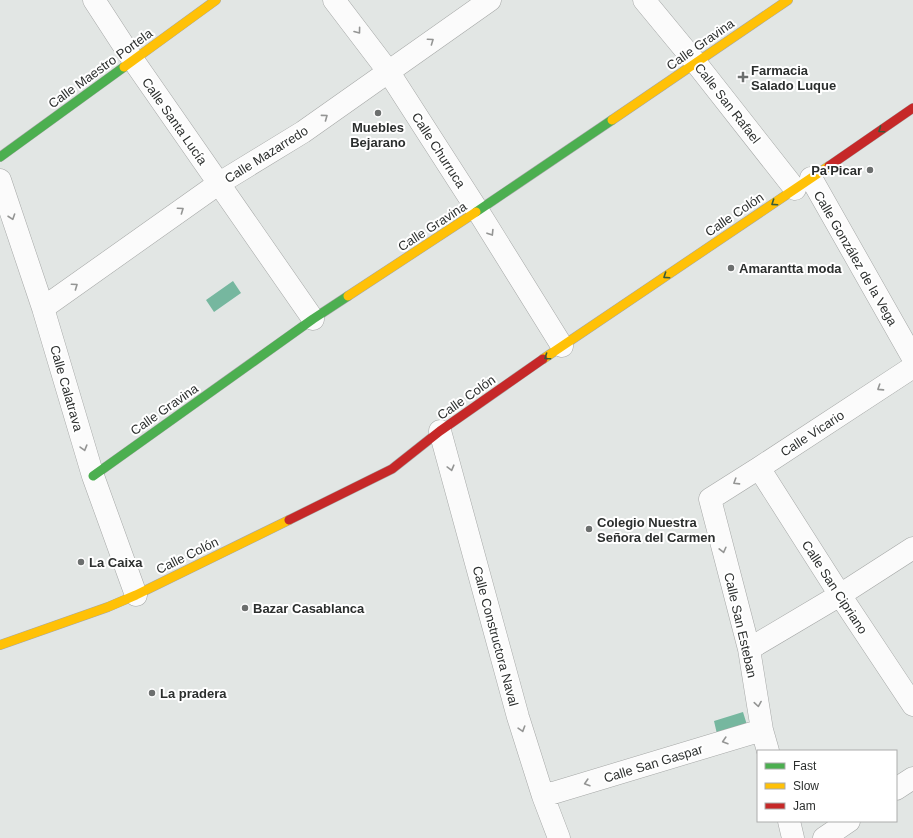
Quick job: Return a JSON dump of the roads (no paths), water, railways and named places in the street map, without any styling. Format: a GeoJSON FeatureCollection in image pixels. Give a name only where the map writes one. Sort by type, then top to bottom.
{"type":"FeatureCollection","features":[{"type":"Feature","properties":{"kind":"street","name":"Calle Santa Lucía"},"geometry":{"type":"LineString","coordinates":[[94,0],[218,184],[313,319]]}},
{"type":"Feature","properties":{"kind":"street","name":"Calle Maestro Portela"},"geometry":{"type":"LineString","coordinates":[[0,157],[216,0]]}},
{"type":"Feature","properties":{"kind":"street","name":"Calle Churruca"},"geometry":{"type":"LineString","coordinates":[[334,0],[388,71],[562,346]]}},
{"type":"Feature","properties":{"kind":"street","name":"Calle Mazarredo"},"geometry":{"type":"LineString","coordinates":[[43,308],[218,184],[304,132],[490,0]]}},
{"type":"Feature","properties":{"kind":"street","name":"Calle San Rafael"},"geometry":{"type":"LineString","coordinates":[[644,0],[696,63],[803,184]]}},
{"type":"Feature","properties":{"kind":"street","name":"Calle Gravina"},"geometry":{"type":"LineString","coordinates":[[93,476],[313,319],[478,211],[788,0]]}},
{"type":"Feature","properties":{"kind":"street","name":"Calle Colón"},"geometry":{"type":"LineString","coordinates":[[0,645],[108,607],[136,595],[392,469],[440,431],[562,346],[913,108]]}},
{"type":"Feature","properties":{"kind":"street","name":"Calle Calatrava"},"geometry":{"type":"LineString","coordinates":[[0,180],[43,308],[93,476],[136,595]]}},
{"type":"Feature","properties":{"kind":"street","name":"Calle González de la Vega"},"geometry":{"type":"LineString","coordinates":[[803,184],[913,358]]}},
{"type":"Feature","properties":{"kind":"street","name":"Calle Vicario"},"geometry":{"type":"LineString","coordinates":[[710,499],[913,367]]}},
{"type":"Feature","properties":{"kind":"street","name":"Calle Constructora Naval"},"geometry":{"type":"LineString","coordinates":[[440,431],[518,717],[543,796],[559,838]]}},
{"type":"Feature","properties":{"kind":"street","name":"Calle San Cipriano"},"geometry":{"type":"LineString","coordinates":[[759,468],[840,595],[913,705]]}},
{"type":"Feature","properties":{"kind":"street","name":"Calle San Esteban"},"geometry":{"type":"LineString","coordinates":[[710,499],[749,649],[762,730],[768,750]]}},
{"type":"Feature","properties":{"kind":"street"},"geometry":{"type":"LineString","coordinates":[[749,649],[840,595],[913,548]]}},
{"type":"Feature","properties":{"kind":"street","name":"Calle San Gaspar"},"geometry":{"type":"LineString","coordinates":[[543,796],[762,730]]}},
{"type":"Feature","properties":{"kind":"street"},"geometry":{"type":"LineString","coordinates":[[897,788],[913,778]]}},
{"type":"Feature","properties":{"kind":"street"},"geometry":{"type":"LineString","coordinates":[[788,822],[794,838]]}},
{"type":"Feature","properties":{"kind":"street"},"geometry":{"type":"LineString","coordinates":[[824,838],[848,822]]}},
{"type":"Feature","properties":{"kind":"place","name":"Farmacia Salado Luque"},"geometry":{"type":"Point","coordinates":[743,77]}},
{"type":"Feature","properties":{"kind":"place","name":"Muebles Bejarano"},"geometry":{"type":"Point","coordinates":[378,113]}},
{"type":"Feature","properties":{"kind":"place","name":"Pa'Picar"},"geometry":{"type":"Point","coordinates":[870,170]}},
{"type":"Feature","properties":{"kind":"place","name":"Amarantta moda"},"geometry":{"type":"Point","coordinates":[731,268]}},
{"type":"Feature","properties":{"kind":"place","name":"Colegio Nuestra Señora del Carmen"},"geometry":{"type":"Point","coordinates":[589,529]}},
{"type":"Feature","properties":{"kind":"place","name":"La Caixa"},"geometry":{"type":"Point","coordinates":[81,562]}},
{"type":"Feature","properties":{"kind":"place","name":"Bazar Casablanca"},"geometry":{"type":"Point","coordinates":[245,608]}},
{"type":"Feature","properties":{"kind":"place","name":"La pradera"},"geometry":{"type":"Point","coordinates":[152,693]}}]}
